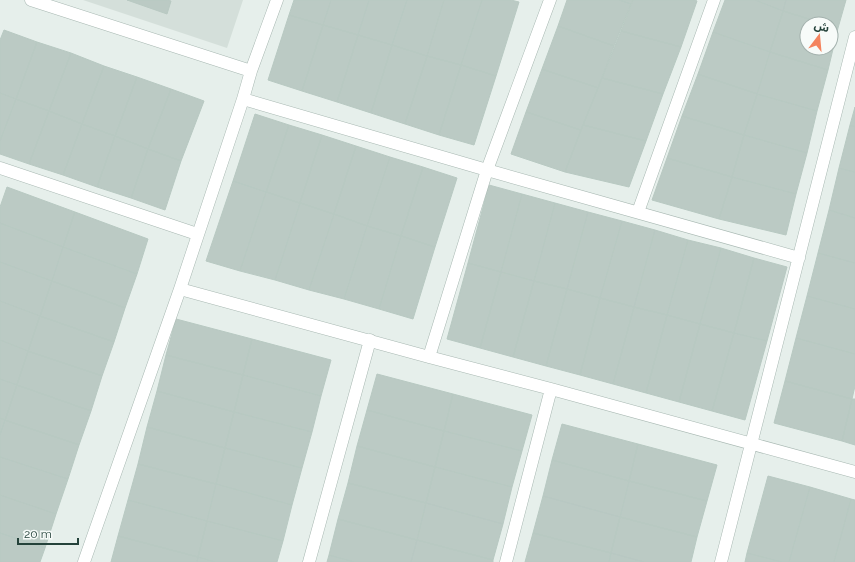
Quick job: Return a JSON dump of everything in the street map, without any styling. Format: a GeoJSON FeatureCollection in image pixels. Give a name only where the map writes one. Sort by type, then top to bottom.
{"type":"FeatureCollection","features":[{"type":"Feature","properties":{"kind":"street"},"geometry":{"type":"LineString","coordinates":[[31,0],[251,71]]}},
{"type":"Feature","properties":{"kind":"street"},"geometry":{"type":"LineString","coordinates":[[84,562],[180,288],[251,71],[277,0]]}},
{"type":"Feature","properties":{"kind":"street"},"geometry":{"type":"LineString","coordinates":[[430,357],[486,170],[550,0]]}},
{"type":"Feature","properties":{"kind":"street"},"geometry":{"type":"LineString","coordinates":[[638,212],[714,0]]}},
{"type":"Feature","properties":{"kind":"street"},"geometry":{"type":"LineString","coordinates":[[721,562],[855,37]]}},
{"type":"Feature","properties":{"kind":"street"},"geometry":{"type":"LineString","coordinates":[[243,99],[486,170],[799,258]]}},
{"type":"Feature","properties":{"kind":"street"},"geometry":{"type":"LineString","coordinates":[[0,168],[198,234]]}},
{"type":"Feature","properties":{"kind":"street"},"geometry":{"type":"LineString","coordinates":[[180,288],[855,472]]}},
{"type":"Feature","properties":{"kind":"street"},"geometry":{"type":"LineString","coordinates":[[309,562],[370,340]]}},
{"type":"Feature","properties":{"kind":"street"},"geometry":{"type":"LineString","coordinates":[[506,562],[551,389]]}},
{"type":"Feature","properties":{"kind":"shaded area"},"geometry":{"type":"Polygon","coordinates":[[[83,0],[243,0],[227,48],[83,0]]]}},
{"type":"Feature","properties":{"kind":"building"},"geometry":{"type":"Polygon","coordinates":[[[127,0],[167,0],[171,1],[167,14],[127,0]]]}},
{"type":"Feature","properties":{"kind":"building"},"geometry":{"type":"Polygon","coordinates":[[[294,0],[331,0],[323,25],[289,15],[294,0]]]}},
{"type":"Feature","properties":{"kind":"building"},"geometry":{"type":"Polygon","coordinates":[[[331,0],[369,0],[358,35],[323,25],[331,0]]]}},
{"type":"Feature","properties":{"kind":"building"},"geometry":{"type":"Polygon","coordinates":[[[369,0],[407,0],[392,45],[358,35],[369,0]]]}},
{"type":"Feature","properties":{"kind":"building"},"geometry":{"type":"Polygon","coordinates":[[[407,0],[444,0],[427,56],[392,45],[407,0]]]}},
{"type":"Feature","properties":{"kind":"building"},"geometry":{"type":"Polygon","coordinates":[[[444,0],[482,0],[461,65],[427,56],[444,0]]]}},
{"type":"Feature","properties":{"kind":"building"},"geometry":{"type":"Polygon","coordinates":[[[482,0],[511,0],[519,2],[496,76],[461,65],[482,0]]]}},
{"type":"Feature","properties":{"kind":"building"},"geometry":{"type":"Polygon","coordinates":[[[567,0],[619,0],[631,4],[614,46],[558,26],[567,0]]]}},
{"type":"Feature","properties":{"kind":"building"},"geometry":{"type":"Polygon","coordinates":[[[619,0],[633,0],[631,4],[619,0]]]}},
{"type":"Feature","properties":{"kind":"building"},"geometry":{"type":"Polygon","coordinates":[[[633,0],[697,1],[681,47],[621,31],[633,0]]]}},
{"type":"Feature","properties":{"kind":"building"},"geometry":{"type":"Polygon","coordinates":[[[725,0],[755,0],[783,11],[770,52],[713,32],[725,0]]]}},
{"type":"Feature","properties":{"kind":"building"},"geometry":{"type":"Polygon","coordinates":[[[755,0],[786,0],[783,11],[755,0]]]}},
{"type":"Feature","properties":{"kind":"building"},"geometry":{"type":"Polygon","coordinates":[[[786,0],[846,0],[839,24],[839,16],[799,16],[783,11],[786,0]]]}},
{"type":"Feature","properties":{"kind":"building"},"geometry":{"type":"Polygon","coordinates":[[[783,11],[799,16],[799,56],[831,56],[828,70],[770,52],[783,11]]]}},
{"type":"Feature","properties":{"kind":"building"},"geometry":{"type":"Polygon","coordinates":[[[289,15],[323,25],[302,91],[268,80],[289,15]]]}},
{"type":"Feature","properties":{"kind":"building"},"geometry":{"type":"Polygon","coordinates":[[[323,25],[358,35],[337,102],[302,91],[323,25]]]}},
{"type":"Feature","properties":{"kind":"building"},"geometry":{"type":"Polygon","coordinates":[[[558,26],[614,46],[598,88],[542,69],[558,26]]]}},
{"type":"Feature","properties":{"kind":"building"},"geometry":{"type":"Polygon","coordinates":[[[4,30],[37,42],[16,99],[0,93],[0,40],[4,30]]]}},
{"type":"Feature","properties":{"kind":"building"},"geometry":{"type":"Polygon","coordinates":[[[621,31],[681,47],[663,94],[602,78],[621,31]]]}},
{"type":"Feature","properties":{"kind":"building"},"geometry":{"type":"Polygon","coordinates":[[[713,32],[770,52],[757,94],[698,74],[713,32]]]}},
{"type":"Feature","properties":{"kind":"building"},"geometry":{"type":"Polygon","coordinates":[[[358,35],[392,45],[371,113],[337,102],[358,35]]]}},
{"type":"Feature","properties":{"kind":"building"},"geometry":{"type":"Polygon","coordinates":[[[37,42],[71,53],[49,111],[16,99],[37,42]]]}},
{"type":"Feature","properties":{"kind":"building"},"geometry":{"type":"Polygon","coordinates":[[[392,45],[427,56],[405,124],[371,113],[392,45]]]}},
{"type":"Feature","properties":{"kind":"building"},"geometry":{"type":"Polygon","coordinates":[[[770,52],[828,70],[817,111],[757,94],[770,52]]]}},
{"type":"Feature","properties":{"kind":"building"},"geometry":{"type":"Polygon","coordinates":[[[71,53],[104,66],[82,124],[49,111],[71,53]]]}},
{"type":"Feature","properties":{"kind":"building"},"geometry":{"type":"Polygon","coordinates":[[[427,56],[461,65],[439,135],[405,124],[427,56]]]}},
{"type":"Feature","properties":{"kind":"building"},"geometry":{"type":"Polygon","coordinates":[[[461,65],[496,76],[474,145],[439,135],[461,65]]]}},
{"type":"Feature","properties":{"kind":"building"},"geometry":{"type":"Polygon","coordinates":[[[104,66],[137,77],[115,136],[82,124],[104,66]]]}},
{"type":"Feature","properties":{"kind":"building"},"geometry":{"type":"Polygon","coordinates":[[[542,69],[598,88],[581,130],[526,112],[542,69]]]}},
{"type":"Feature","properties":{"kind":"building"},"geometry":{"type":"Polygon","coordinates":[[[698,74],[757,94],[744,135],[682,116],[698,74]]]}},
{"type":"Feature","properties":{"kind":"building"},"geometry":{"type":"Polygon","coordinates":[[[137,77],[171,89],[148,149],[115,136],[137,77]]]}},
{"type":"Feature","properties":{"kind":"building"},"geometry":{"type":"Polygon","coordinates":[[[602,78],[663,94],[646,141],[583,125],[602,78]]]}},
{"type":"Feature","properties":{"kind":"building"},"geometry":{"type":"Polygon","coordinates":[[[171,89],[204,101],[181,161],[148,149],[171,89]]]}},
{"type":"Feature","properties":{"kind":"building"},"geometry":{"type":"Polygon","coordinates":[[[0,93],[16,99],[0,141],[0,93]]]}},
{"type":"Feature","properties":{"kind":"building"},"geometry":{"type":"Polygon","coordinates":[[[757,94],[817,111],[807,153],[744,135],[757,94]]]}},
{"type":"Feature","properties":{"kind":"building"},"geometry":{"type":"Polygon","coordinates":[[[16,99],[49,111],[29,164],[0,154],[0,141],[16,99]]]}},
{"type":"Feature","properties":{"kind":"building"},"geometry":{"type":"Polygon","coordinates":[[[855,107],[855,127],[850,125],[855,107]]]}},
{"type":"Feature","properties":{"kind":"building"},"geometry":{"type":"Polygon","coordinates":[[[49,111],[82,124],[63,175],[29,164],[49,111]]]}},
{"type":"Feature","properties":{"kind":"building"},"geometry":{"type":"Polygon","coordinates":[[[526,112],[581,130],[565,172],[511,154],[526,112]]]}},
{"type":"Feature","properties":{"kind":"building"},"geometry":{"type":"Polygon","coordinates":[[[255,114],[289,125],[266,192],[233,181],[255,114]]]}},
{"type":"Feature","properties":{"kind":"building"},"geometry":{"type":"Polygon","coordinates":[[[682,116],[744,135],[732,177],[667,158],[682,116]]]}},
{"type":"Feature","properties":{"kind":"building"},"geometry":{"type":"Polygon","coordinates":[[[82,124],[115,136],[97,187],[63,175],[82,124]]]}},
{"type":"Feature","properties":{"kind":"building"},"geometry":{"type":"Polygon","coordinates":[[[289,125],[322,135],[300,203],[266,192],[289,125]]]}},
{"type":"Feature","properties":{"kind":"building"},"geometry":{"type":"Polygon","coordinates":[[[583,125],[646,141],[629,187],[565,172],[583,125]]]}},
{"type":"Feature","properties":{"kind":"building"},"geometry":{"type":"Polygon","coordinates":[[[850,125],[855,127],[855,172],[839,168],[850,125]]]}},
{"type":"Feature","properties":{"kind":"building"},"geometry":{"type":"Polygon","coordinates":[[[322,135],[356,146],[334,214],[300,203],[322,135]]]}},
{"type":"Feature","properties":{"kind":"building"},"geometry":{"type":"Polygon","coordinates":[[[744,135],[807,153],[796,194],[732,177],[744,135]]]}},
{"type":"Feature","properties":{"kind":"building"},"geometry":{"type":"Polygon","coordinates":[[[115,136],[148,149],[131,198],[97,187],[115,136]]]}},
{"type":"Feature","properties":{"kind":"building"},"geometry":{"type":"Polygon","coordinates":[[[356,146],[390,157],[367,226],[334,214],[356,146]]]}},
{"type":"Feature","properties":{"kind":"building"},"geometry":{"type":"Polygon","coordinates":[[[148,149],[181,161],[165,210],[131,198],[148,149]]]}},
{"type":"Feature","properties":{"kind":"building"},"geometry":{"type":"Polygon","coordinates":[[[390,157],[423,167],[401,236],[367,226],[390,157]]]}},
{"type":"Feature","properties":{"kind":"building"},"geometry":{"type":"Polygon","coordinates":[[[667,158],[732,177],[719,219],[652,200],[667,158]]]}},
{"type":"Feature","properties":{"kind":"building"},"geometry":{"type":"Polygon","coordinates":[[[423,167],[457,178],[435,247],[401,236],[423,167]]]}},
{"type":"Feature","properties":{"kind":"building"},"geometry":{"type":"Polygon","coordinates":[[[839,168],[855,172],[855,218],[829,210],[839,168]]]}},
{"type":"Feature","properties":{"kind":"building"},"geometry":{"type":"Polygon","coordinates":[[[732,177],[796,194],[786,235],[719,219],[732,177]]]}},
{"type":"Feature","properties":{"kind":"building"},"geometry":{"type":"Polygon","coordinates":[[[233,181],[266,192],[240,271],[206,261],[233,181]]]}},
{"type":"Feature","properties":{"kind":"building"},"geometry":{"type":"Polygon","coordinates":[[[489,185],[522,194],[501,272],[468,263],[489,185]]]}},
{"type":"Feature","properties":{"kind":"building"},"geometry":{"type":"Polygon","coordinates":[[[7,187],[75,212],[63,247],[0,223],[0,207],[7,187]]]}},
{"type":"Feature","properties":{"kind":"building"},"geometry":{"type":"Polygon","coordinates":[[[266,192],[300,203],[275,280],[240,271],[266,192]]]}},
{"type":"Feature","properties":{"kind":"building"},"geometry":{"type":"Polygon","coordinates":[[[522,194],[555,203],[534,281],[501,272],[522,194]]]}},
{"type":"Feature","properties":{"kind":"building"},"geometry":{"type":"Polygon","coordinates":[[[300,203],[334,214],[309,290],[275,280],[300,203]]]}},
{"type":"Feature","properties":{"kind":"building"},"geometry":{"type":"Polygon","coordinates":[[[555,203],[588,212],[567,289],[534,281],[555,203]]]}},
{"type":"Feature","properties":{"kind":"building"},"geometry":{"type":"Polygon","coordinates":[[[829,210],[855,218],[855,263],[818,253],[829,210]]]}},
{"type":"Feature","properties":{"kind":"building"},"geometry":{"type":"Polygon","coordinates":[[[75,212],[148,239],[137,274],[63,247],[75,212]]]}},
{"type":"Feature","properties":{"kind":"building"},"geometry":{"type":"Polygon","coordinates":[[[588,212],[622,221],[600,298],[567,289],[588,212]]]}},
{"type":"Feature","properties":{"kind":"building"},"geometry":{"type":"Polygon","coordinates":[[[334,214],[367,226],[344,299],[309,290],[334,214]]]}},
{"type":"Feature","properties":{"kind":"building"},"geometry":{"type":"Polygon","coordinates":[[[622,221],[655,230],[634,307],[600,298],[622,221]]]}},
{"type":"Feature","properties":{"kind":"building"},"geometry":{"type":"Polygon","coordinates":[[[0,223],[63,247],[52,281],[0,262],[0,223]]]}},
{"type":"Feature","properties":{"kind":"building"},"geometry":{"type":"Polygon","coordinates":[[[367,226],[401,236],[379,309],[344,299],[367,226]]]}},
{"type":"Feature","properties":{"kind":"building"},"geometry":{"type":"Polygon","coordinates":[[[655,230],[688,240],[667,315],[634,307],[655,230]]]}},
{"type":"Feature","properties":{"kind":"building"},"geometry":{"type":"Polygon","coordinates":[[[401,236],[435,247],[413,319],[379,309],[401,236]]]}},
{"type":"Feature","properties":{"kind":"building"},"geometry":{"type":"Polygon","coordinates":[[[688,240],[721,248],[700,324],[667,315],[688,240]]]}},
{"type":"Feature","properties":{"kind":"building"},"geometry":{"type":"Polygon","coordinates":[[[63,247],[137,274],[125,308],[52,281],[63,247]]]}},
{"type":"Feature","properties":{"kind":"building"},"geometry":{"type":"Polygon","coordinates":[[[721,248],[754,258],[734,333],[700,324],[721,248]]]}},
{"type":"Feature","properties":{"kind":"building"},"geometry":{"type":"Polygon","coordinates":[[[818,253],[855,263],[855,309],[807,296],[818,253]]]}},
{"type":"Feature","properties":{"kind":"building"},"geometry":{"type":"Polygon","coordinates":[[[754,258],[787,267],[767,341],[734,333],[754,258]]]}},
{"type":"Feature","properties":{"kind":"building"},"geometry":{"type":"Polygon","coordinates":[[[0,262],[52,281],[40,316],[0,301],[0,262]]]}},
{"type":"Feature","properties":{"kind":"building"},"geometry":{"type":"Polygon","coordinates":[[[468,263],[501,272],[480,348],[447,339],[468,263]]]}},
{"type":"Feature","properties":{"kind":"building"},"geometry":{"type":"Polygon","coordinates":[[[501,272],[534,281],[513,357],[480,348],[501,272]]]}},
{"type":"Feature","properties":{"kind":"building"},"geometry":{"type":"Polygon","coordinates":[[[52,281],[125,308],[114,342],[40,316],[52,281]]]}},
{"type":"Feature","properties":{"kind":"building"},"geometry":{"type":"Polygon","coordinates":[[[534,281],[567,289],[546,366],[513,357],[534,281]]]}},
{"type":"Feature","properties":{"kind":"building"},"geometry":{"type":"Polygon","coordinates":[[[567,289],[600,298],[580,375],[546,366],[567,289]]]}},
{"type":"Feature","properties":{"kind":"building"},"geometry":{"type":"Polygon","coordinates":[[[807,296],[855,309],[855,354],[796,338],[807,296]]]}},
{"type":"Feature","properties":{"kind":"building"},"geometry":{"type":"Polygon","coordinates":[[[600,298],[634,307],[613,384],[580,375],[600,298]]]}},
{"type":"Feature","properties":{"kind":"building"},"geometry":{"type":"Polygon","coordinates":[[[0,301],[40,316],[28,351],[0,340],[0,301]]]}},
{"type":"Feature","properties":{"kind":"building"},"geometry":{"type":"Polygon","coordinates":[[[634,307],[667,315],[646,393],[613,384],[634,307]]]}},
{"type":"Feature","properties":{"kind":"building"},"geometry":{"type":"Polygon","coordinates":[[[667,315],[700,324],[679,402],[646,393],[667,315]]]}},
{"type":"Feature","properties":{"kind":"building"},"geometry":{"type":"Polygon","coordinates":[[[40,316],[114,342],[102,376],[28,351],[40,316]]]}},
{"type":"Feature","properties":{"kind":"building"},"geometry":{"type":"Polygon","coordinates":[[[176,319],[252,339],[243,375],[166,355],[176,319]]]}},
{"type":"Feature","properties":{"kind":"building"},"geometry":{"type":"Polygon","coordinates":[[[700,324],[734,333],[712,411],[679,402],[700,324]]]}},
{"type":"Feature","properties":{"kind":"building"},"geometry":{"type":"Polygon","coordinates":[[[734,333],[767,341],[745,420],[712,411],[734,333]]]}},
{"type":"Feature","properties":{"kind":"building"},"geometry":{"type":"Polygon","coordinates":[[[796,338],[855,354],[855,386],[852,399],[785,381],[796,338]]]}},
{"type":"Feature","properties":{"kind":"building"},"geometry":{"type":"Polygon","coordinates":[[[252,339],[331,360],[321,396],[243,375],[252,339]]]}},
{"type":"Feature","properties":{"kind":"building"},"geometry":{"type":"Polygon","coordinates":[[[0,340],[28,351],[17,385],[0,379],[0,340]]]}},
{"type":"Feature","properties":{"kind":"building"},"geometry":{"type":"Polygon","coordinates":[[[28,351],[102,376],[91,411],[17,385],[28,351]]]}},
{"type":"Feature","properties":{"kind":"building"},"geometry":{"type":"Polygon","coordinates":[[[166,355],[243,375],[234,412],[157,391],[166,355]]]}},
{"type":"Feature","properties":{"kind":"building"},"geometry":{"type":"Polygon","coordinates":[[[377,374],[453,394],[444,431],[367,410],[377,374]]]}},
{"type":"Feature","properties":{"kind":"building"},"geometry":{"type":"Polygon","coordinates":[[[243,375],[321,396],[312,432],[234,412],[243,375]]]}},
{"type":"Feature","properties":{"kind":"building"},"geometry":{"type":"Polygon","coordinates":[[[0,379],[17,385],[5,420],[0,418],[0,379]]]}},
{"type":"Feature","properties":{"kind":"building"},"geometry":{"type":"Polygon","coordinates":[[[785,381],[852,399],[842,441],[774,423],[785,381]]]}},
{"type":"Feature","properties":{"kind":"building"},"geometry":{"type":"Polygon","coordinates":[[[17,385],[91,411],[79,445],[5,420],[17,385]]]}},
{"type":"Feature","properties":{"kind":"building"},"geometry":{"type":"Polygon","coordinates":[[[157,391],[234,412],[225,448],[147,427],[157,391]]]}},
{"type":"Feature","properties":{"kind":"building"},"geometry":{"type":"Polygon","coordinates":[[[453,394],[532,415],[522,451],[444,431],[453,394]]]}},
{"type":"Feature","properties":{"kind":"building"},"geometry":{"type":"Polygon","coordinates":[[[852,399],[855,399],[855,445],[842,441],[852,399]]]}},
{"type":"Feature","properties":{"kind":"building"},"geometry":{"type":"Polygon","coordinates":[[[367,410],[444,431],[435,467],[357,446],[367,410]]]}},
{"type":"Feature","properties":{"kind":"building"},"geometry":{"type":"Polygon","coordinates":[[[234,412],[312,432],[302,468],[225,448],[234,412]]]}},
{"type":"Feature","properties":{"kind":"building"},"geometry":{"type":"Polygon","coordinates":[[[0,418],[5,420],[0,435],[0,418]]]}},
{"type":"Feature","properties":{"kind":"building"},"geometry":{"type":"Polygon","coordinates":[[[5,420],[79,445],[68,479],[0,457],[0,435],[5,420]]]}},
{"type":"Feature","properties":{"kind":"building"},"geometry":{"type":"Polygon","coordinates":[[[562,424],[638,444],[629,481],[552,460],[562,424]]]}},
{"type":"Feature","properties":{"kind":"building"},"geometry":{"type":"Polygon","coordinates":[[[147,427],[225,448],[216,484],[138,464],[147,427]]]}},
{"type":"Feature","properties":{"kind":"building"},"geometry":{"type":"Polygon","coordinates":[[[444,431],[522,451],[512,487],[435,467],[444,431]]]}},
{"type":"Feature","properties":{"kind":"building"},"geometry":{"type":"Polygon","coordinates":[[[638,444],[717,465],[707,501],[629,481],[638,444]]]}},
{"type":"Feature","properties":{"kind":"building"},"geometry":{"type":"Polygon","coordinates":[[[357,446],[435,467],[426,503],[348,483],[357,446]]]}},
{"type":"Feature","properties":{"kind":"building"},"geometry":{"type":"Polygon","coordinates":[[[225,448],[302,468],[292,505],[216,484],[225,448]]]}},
{"type":"Feature","properties":{"kind":"building"},"geometry":{"type":"Polygon","coordinates":[[[0,457],[68,479],[56,514],[0,495],[0,457]]]}},
{"type":"Feature","properties":{"kind":"building"},"geometry":{"type":"Polygon","coordinates":[[[552,460],[629,481],[620,517],[543,496],[552,460]]]}},
{"type":"Feature","properties":{"kind":"building"},"geometry":{"type":"Polygon","coordinates":[[[138,464],[216,484],[207,521],[128,500],[138,464]]]}},
{"type":"Feature","properties":{"kind":"building"},"geometry":{"type":"Polygon","coordinates":[[[435,467],[512,487],[503,524],[426,503],[435,467]]]}},
{"type":"Feature","properties":{"kind":"building"},"geometry":{"type":"Polygon","coordinates":[[[768,476],[810,487],[789,562],[782,562],[747,553],[768,476]]]}},
{"type":"Feature","properties":{"kind":"building"},"geometry":{"type":"Polygon","coordinates":[[[629,481],[707,501],[697,537],[620,517],[629,481]]]}},
{"type":"Feature","properties":{"kind":"building"},"geometry":{"type":"Polygon","coordinates":[[[348,483],[426,503],[417,540],[338,519],[348,483]]]}},
{"type":"Feature","properties":{"kind":"building"},"geometry":{"type":"Polygon","coordinates":[[[216,484],[292,505],[283,541],[207,521],[216,484]]]}},
{"type":"Feature","properties":{"kind":"building"},"geometry":{"type":"Polygon","coordinates":[[[810,487],[851,499],[834,562],[789,562],[810,487]]]}},
{"type":"Feature","properties":{"kind":"building"},"geometry":{"type":"Polygon","coordinates":[[[0,495],[56,514],[45,548],[0,533],[0,495]]]}},
{"type":"Feature","properties":{"kind":"building"},"geometry":{"type":"Polygon","coordinates":[[[543,496],[620,517],[611,553],[533,533],[543,496]]]}},
{"type":"Feature","properties":{"kind":"building"},"geometry":{"type":"Polygon","coordinates":[[[851,499],[855,500],[855,562],[834,562],[851,499]]]}},
{"type":"Feature","properties":{"kind":"building"},"geometry":{"type":"Polygon","coordinates":[[[128,500],[207,521],[198,557],[118,536],[128,500]]]}},
{"type":"Feature","properties":{"kind":"building"},"geometry":{"type":"Polygon","coordinates":[[[426,503],[503,524],[493,560],[417,540],[426,503]]]}},
{"type":"Feature","properties":{"kind":"building"},"geometry":{"type":"Polygon","coordinates":[[[620,517],[697,537],[691,562],[644,562],[611,553],[620,517]]]}},
{"type":"Feature","properties":{"kind":"building"},"geometry":{"type":"Polygon","coordinates":[[[338,519],[417,540],[411,562],[354,562],[329,555],[338,519]]]}},
{"type":"Feature","properties":{"kind":"building"},"geometry":{"type":"Polygon","coordinates":[[[207,521],[283,541],[277,562],[215,562],[198,557],[207,521]]]}},
{"type":"Feature","properties":{"kind":"building"},"geometry":{"type":"Polygon","coordinates":[[[0,533],[45,548],[40,562],[0,562],[0,533]]]}},
{"type":"Feature","properties":{"kind":"building"},"geometry":{"type":"Polygon","coordinates":[[[533,533],[611,553],[609,562],[525,562],[533,533]]]}},
{"type":"Feature","properties":{"kind":"building"},"geometry":{"type":"Polygon","coordinates":[[[118,536],[198,557],[197,562],[111,562],[118,536]]]}},
{"type":"Feature","properties":{"kind":"building"},"geometry":{"type":"Polygon","coordinates":[[[417,540],[493,560],[493,562],[411,562],[417,540]]]}},
{"type":"Feature","properties":{"kind":"building"},"geometry":{"type":"Polygon","coordinates":[[[611,553],[644,562],[609,562],[611,553]]]}},
{"type":"Feature","properties":{"kind":"building"},"geometry":{"type":"Polygon","coordinates":[[[747,553],[782,562],[745,562],[747,553]]]}},
{"type":"Feature","properties":{"kind":"building"},"geometry":{"type":"Polygon","coordinates":[[[329,555],[354,562],[327,562],[329,555]]]}},
{"type":"Feature","properties":{"kind":"building"},"geometry":{"type":"Polygon","coordinates":[[[198,557],[215,562],[197,562],[198,557]]]}}]}
